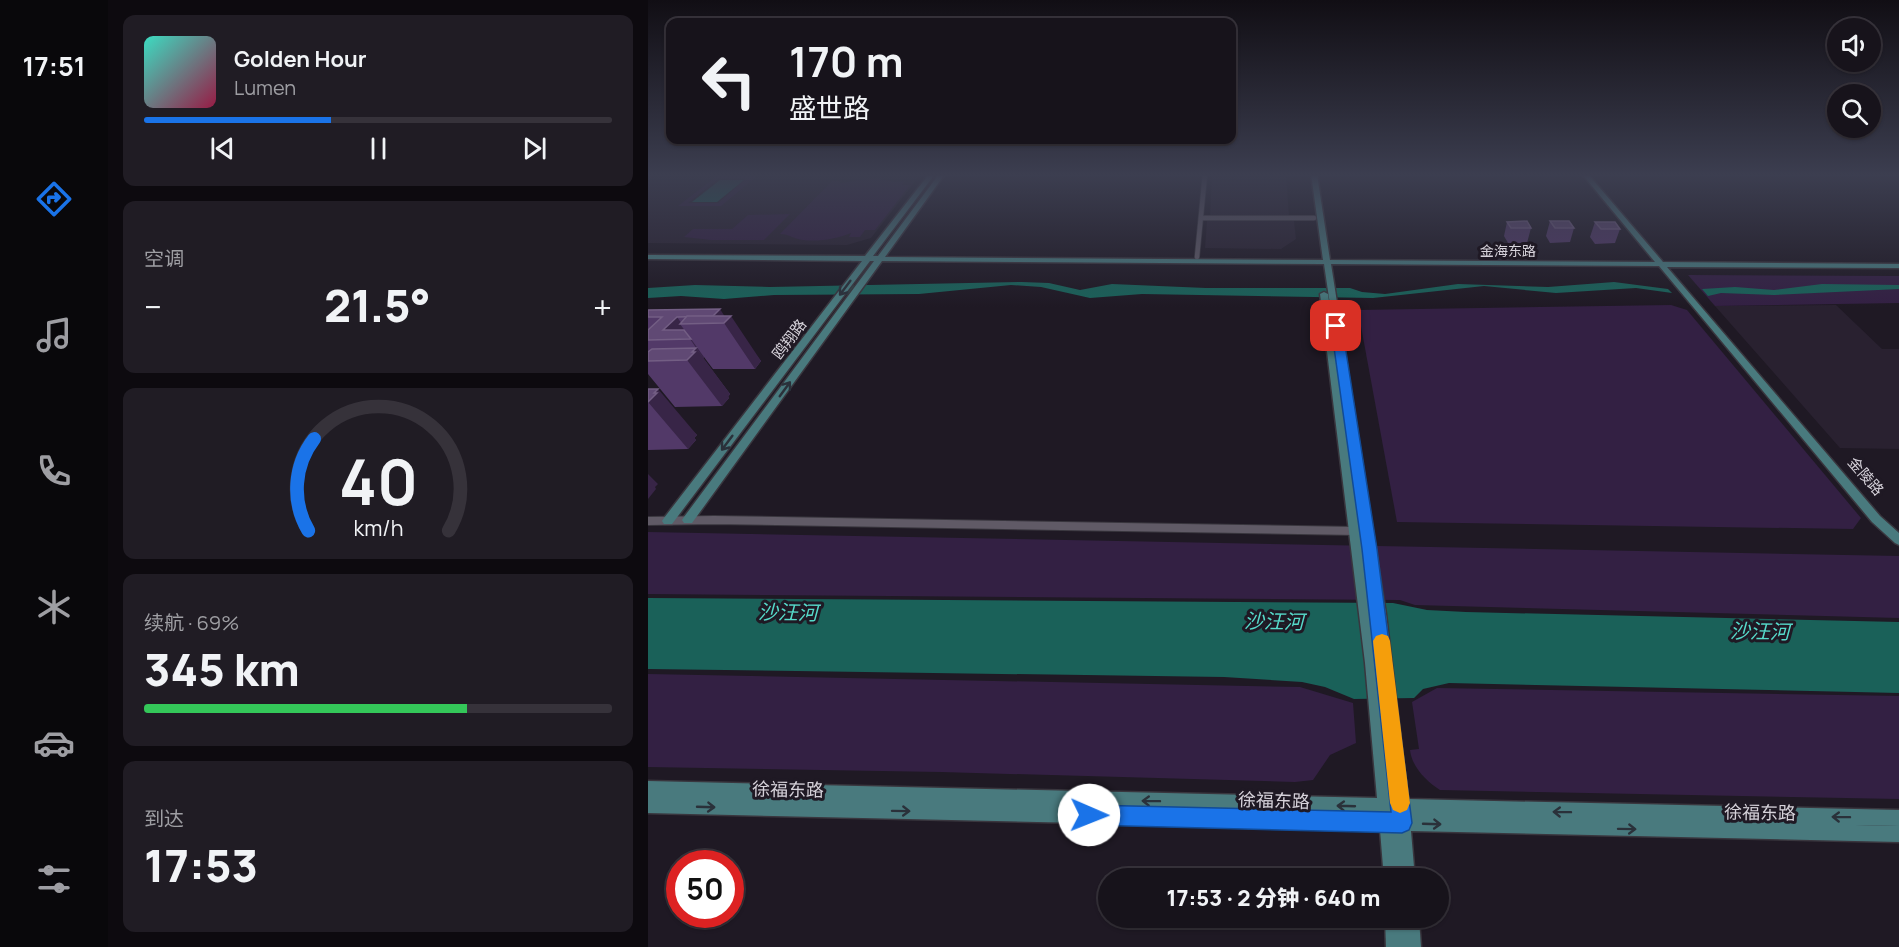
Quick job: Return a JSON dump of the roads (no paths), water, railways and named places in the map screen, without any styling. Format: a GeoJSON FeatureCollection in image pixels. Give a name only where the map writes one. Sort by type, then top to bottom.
{"type":"FeatureCollection","features":[{"type":"Feature","properties":{"kind":"main road","name":"鸥翔路"},"geometry":{"type":"LineString","coordinates":[[668,521],[898,218]]}},
{"type":"Feature","properties":{"kind":"main road","name":"鸥翔路"},"geometry":{"type":"LineString","coordinates":[[688,520],[910,218]]}},
{"type":"Feature","properties":{"kind":"main road"},"geometry":{"type":"LineString","coordinates":[[1314,218],[1323,260],[1370,549],[1394,815],[1392,868]]}},
{"type":"Feature","properties":{"kind":"main road"},"geometry":{"type":"LineString","coordinates":[[1319,218],[1356,531],[1394,815],[1405,868]]}},
{"type":"Feature","properties":{"kind":"main road","name":"金陵路"},"geometry":{"type":"LineString","coordinates":[[1624,218],[1662,262],[1885,518],[1899,540],[1868,510],[1662,262],[1626,218]]}},
{"type":"Feature","properties":{"kind":"main road","name":"金海东路"},"geometry":{"type":"LineString","coordinates":[[648,255],[1197,257],[1323,260]]}},
{"type":"Feature","properties":{"kind":"main road","name":"金海东路"},"geometry":{"type":"LineString","coordinates":[[882,256],[1899,264]]}},
{"type":"Feature","properties":{"kind":"main road","name":"徐福东路"},"geometry":{"type":"LineString","coordinates":[[648,789],[1899,834]]}},
{"type":"Feature","properties":{"kind":"main road","name":"徐福东路"},"geometry":{"type":"LineString","coordinates":[[648,805],[1394,815],[1899,818]]}},
{"type":"Feature","properties":{"kind":"main road"},"geometry":{"type":"LineString","coordinates":[[1394,928],[1395,947]]}},
{"type":"Feature","properties":{"kind":"main road"},"geometry":{"type":"LineString","coordinates":[[1411,928],[1412,947]]}},
{"type":"Feature","properties":{"kind":"street"},"geometry":{"type":"LineString","coordinates":[[1197,257],[1201,218]]}},
{"type":"Feature","properties":{"kind":"street"},"geometry":{"type":"LineString","coordinates":[[648,521],[1356,531]]}},
{"type":"Feature","properties":{"kind":"water"},"geometry":{"type":"Polygon","coordinates":[[[1614,282],[1668,289],[1672,293],[1636,288],[1556,293],[1484,286],[1373,298],[1142,294],[1090,298],[1041,287],[1011,285],[919,294],[774,295],[724,299],[681,296],[648,298],[648,288],[695,285],[770,287],[1049,283],[1080,290],[1112,284],[1206,288],[1350,288],[1362,292],[1385,294],[1458,284],[1548,287],[1614,282]]]}},
{"type":"Feature","properties":{"kind":"water"},"geometry":{"type":"Polygon","coordinates":[[[1822,284],[1899,285],[1899,289],[1774,295],[1721,293],[1708,296],[1702,289],[1735,287],[1774,290],[1822,284]]]}},
{"type":"Feature","properties":{"kind":"water","name":"沙汪河"},"geometry":{"type":"Polygon","coordinates":[[[648,598],[1393,603],[1427,610],[1466,612],[1899,622],[1899,693],[1449,683],[1423,689],[1414,698],[1354,699],[1325,687],[1302,682],[1224,677],[648,669],[648,598]]]}}]}
